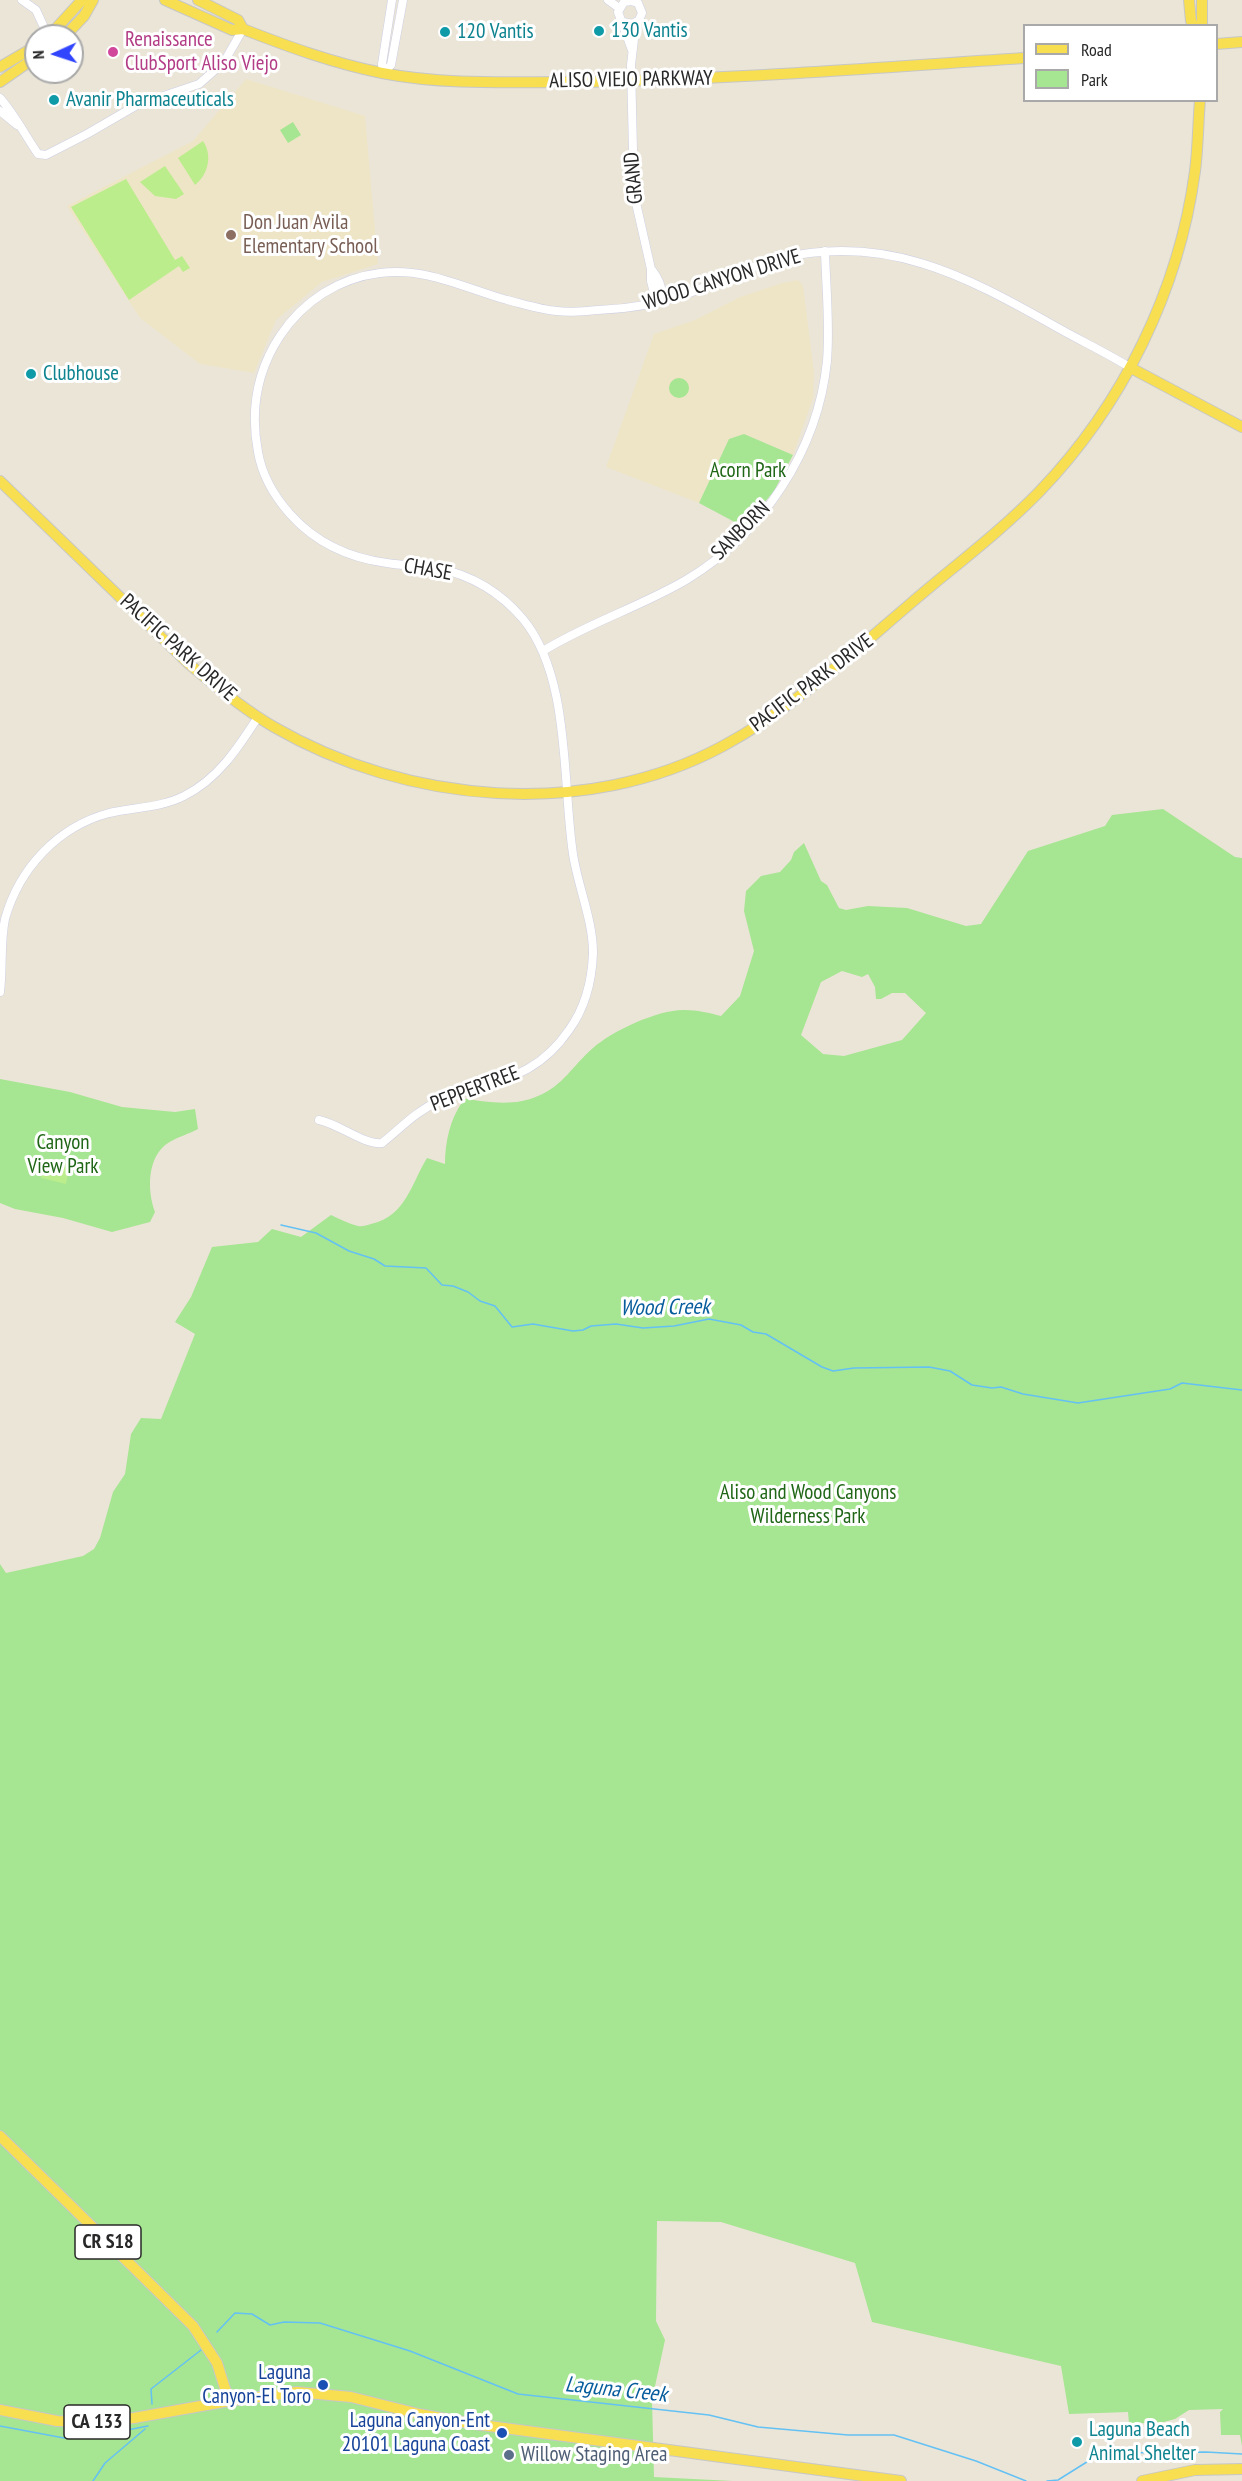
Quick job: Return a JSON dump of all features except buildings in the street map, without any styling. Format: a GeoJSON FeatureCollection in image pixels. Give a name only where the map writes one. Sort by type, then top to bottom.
{"type":"FeatureCollection","features":[{"type":"Feature","properties":{"kind":"main road"},"geometry":{"type":"LineString","coordinates":[[60,24],[82,0]]}},
{"type":"Feature","properties":{"kind":"main road"},"geometry":{"type":"LineString","coordinates":[[76,24],[93,0]]}},
{"type":"Feature","properties":{"kind":"main road","name":"ALISO VIEJO PARKWAY"},"geometry":{"type":"LineString","coordinates":[[165,0],[232,30],[243,30],[332,62],[383,73],[470,82],[631,82],[821,73],[1023,57]]}},
{"type":"Feature","properties":{"kind":"main road","name":"ALISO VIEJO PARKWAY"},"geometry":{"type":"LineString","coordinates":[[198,0],[238,20],[243,30]]}},
{"type":"Feature","properties":{"kind":"main road"},"geometry":{"type":"LineString","coordinates":[[1189,0],[1193,24]]}},
{"type":"Feature","properties":{"kind":"main road"},"geometry":{"type":"LineString","coordinates":[[1202,0],[1202,24]]}},
{"type":"Feature","properties":{"kind":"main road"},"geometry":{"type":"LineString","coordinates":[[1218,44],[1242,42]]}},
{"type":"Feature","properties":{"kind":"main road"},"geometry":{"type":"LineString","coordinates":[[0,67],[24,53]]}},
{"type":"Feature","properties":{"kind":"main road"},"geometry":{"type":"LineString","coordinates":[[0,82],[24,65]]}},
{"type":"Feature","properties":{"kind":"main road","name":"PACIFIC PARK DRIVE"},"geometry":{"type":"LineString","coordinates":[[0,481],[188,663],[221,691],[258,717],[297,739],[345,760],[416,783],[484,792],[567,792],[621,783],[689,761],[746,733],[792,703],[855,652],[1035,496],[1088,435],[1131,368],[1159,304],[1177,252],[1195,171],[1200,102]]}},
{"type":"Feature","properties":{"kind":"main road","name":"WOOD CANYON DRIVE"},"geometry":{"type":"LineString","coordinates":[[1131,368],[1242,427]]}},
{"type":"Feature","properties":{"kind":"main road","name":"CR S18"},"geometry":{"type":"LineString","coordinates":[[0,2136],[193,2326],[214,2359],[229,2401]]}},
{"type":"Feature","properties":{"kind":"main road","name":"CA 133"},"geometry":{"type":"LineString","coordinates":[[0,2410],[57,2421],[93,2422],[171,2413],[229,2401],[297,2392],[334,2394],[419,2415],[474,2424],[901,2481]]}},
{"type":"Feature","properties":{"kind":"main road"},"geometry":{"type":"LineString","coordinates":[[1143,2481],[1195,2470],[1242,2469]]}},
{"type":"Feature","properties":{"kind":"street"},"geometry":{"type":"LineString","coordinates":[[22,0],[36,10],[43,24]]}},
{"type":"Feature","properties":{"kind":"street"},"geometry":{"type":"LineString","coordinates":[[383,73],[382,64],[392,0]]}},
{"type":"Feature","properties":{"kind":"street"},"geometry":{"type":"LineString","coordinates":[[383,73],[391,65],[403,0]]}},
{"type":"Feature","properties":{"kind":"street"},"geometry":{"type":"LineString","coordinates":[[608,0],[622,3],[635,2],[640,6],[641,16],[636,22],[630,24],[623,22],[619,16],[622,3]]}},
{"type":"Feature","properties":{"kind":"street","name":"GRAND"},"geometry":{"type":"LineString","coordinates":[[623,22],[632,50],[634,194],[655,297],[661,301]]}},
{"type":"Feature","properties":{"kind":"street","name":"GRAND"},"geometry":{"type":"LineString","coordinates":[[632,50],[635,43],[636,22]]}},
{"type":"Feature","properties":{"kind":"street"},"geometry":{"type":"LineString","coordinates":[[0,98],[14,114],[19,126],[38,154],[46,155],[137,105],[199,84],[224,62],[243,30]]}},
{"type":"Feature","properties":{"kind":"street"},"geometry":{"type":"LineString","coordinates":[[0,111],[19,126]]}},
{"type":"Feature","properties":{"kind":"street","name":"WOOD CANYON DRIVE"},"geometry":{"type":"LineString","coordinates":[[258,385],[268,354],[290,320],[336,286],[372,274],[393,271],[432,275],[505,299],[557,311],[623,310],[683,295],[779,258],[825,251],[884,254],[931,264],[953,272],[986,287],[1131,368]]}},
{"type":"Feature","properties":{"kind":"street","name":"SANBORN"},"geometry":{"type":"LineString","coordinates":[[543,651],[687,579],[730,547],[764,512],[798,459],[822,392],[828,338],[825,251]]}},
{"type":"Feature","properties":{"kind":"street","name":"CHASE"},"geometry":{"type":"LineString","coordinates":[[258,385],[254,421],[261,469],[282,505],[308,534],[351,555],[386,563],[436,568],[471,579],[495,592],[527,623],[543,651],[554,682],[567,792]]}},
{"type":"Feature","properties":{"kind":"street"},"geometry":{"type":"LineString","coordinates":[[0,992],[1,936],[9,906],[23,876],[48,846],[64,834],[93,819],[184,796],[220,769],[258,717]]}},
{"type":"Feature","properties":{"kind":"street","name":"PEPPERTREE"},"geometry":{"type":"LineString","coordinates":[[319,1120],[332,1123],[374,1144],[382,1143],[421,1110],[442,1100],[504,1081],[521,1073],[547,1054],[569,1031],[585,999],[591,975],[593,949],[573,850],[567,792]]}},
{"type":"Feature","properties":{"kind":"shaded area","name":"Don Juan Avila Elementary School"},"geometry":{"type":"Polygon","coordinates":[[[246,79],[365,116],[378,264],[322,282],[276,320],[254,373],[200,364],[140,318],[67,206],[193,141],[246,79]]]}},
{"type":"Feature","properties":{"kind":"shaded area"},"geometry":{"type":"Polygon","coordinates":[[[798,280],[803,286],[814,372],[813,398],[793,455],[744,434],[729,439],[699,503],[606,467],[654,334],[695,320],[740,297],[798,280]]]}},
{"type":"Feature","properties":{"kind":"green space"},"geometry":{"type":"Polygon","coordinates":[[[293,122],[301,135],[288,143],[280,130],[293,122]]]}},
{"type":"Feature","properties":{"kind":"green space"},"geometry":{"type":"Polygon","coordinates":[[[203,141],[208,152],[208,164],[203,176],[195,185],[178,158],[203,141]]]}},
{"type":"Feature","properties":{"kind":"green space"},"geometry":{"type":"Polygon","coordinates":[[[165,166],[184,194],[176,199],[155,196],[140,182],[165,166]]]}},
{"type":"Feature","properties":{"kind":"green space"},"geometry":{"type":"Polygon","coordinates":[[[126,179],[175,260],[182,256],[190,268],[183,272],[179,266],[129,300],[71,207],[126,179]]]}},
{"type":"Feature","properties":{"kind":"green space"},"geometry":{"type":"Polygon","coordinates":[[[679,378],[686,381],[689,388],[686,395],[679,398],[672,395],[669,388],[672,381],[679,378]]]}},
{"type":"Feature","properties":{"kind":"green space","name":"Acorn Park"},"geometry":{"type":"Polygon","coordinates":[[[744,434],[793,455],[774,491],[744,527],[699,503],[729,439],[744,434]]]}},
{"type":"Feature","properties":{"kind":"green space","name":"Aliso and Wood Canyons Wilderness Park"},"geometry":{"type":"Polygon","coordinates":[[[1163,809],[1235,857],[1242,858],[1242,2446],[1240,2435],[1221,2435],[1220,2412],[1223,2409],[1189,2410],[1175,2419],[1164,2422],[1129,2424],[1128,2412],[1069,2414],[1061,2366],[872,2322],[855,2263],[721,2222],[657,2221],[656,2321],[665,2340],[652,2400],[654,2477],[733,2481],[0,2481],[0,1564],[6,1573],[83,1556],[94,1549],[100,1538],[113,1492],[125,1474],[131,1434],[141,1418],[161,1419],[195,1334],[175,1322],[191,1297],[212,1247],[258,1242],[272,1229],[301,1237],[331,1215],[360,1226],[383,1220],[392,1214],[406,1198],[427,1158],[445,1164],[449,1131],[463,1101],[461,1098],[500,1103],[529,1099],[554,1087],[601,1041],[636,1022],[662,1013],[685,1010],[721,1016],[740,996],[754,951],[744,911],[746,891],[761,876],[780,872],[791,860],[794,852],[804,843],[821,881],[827,885],[839,908],[846,910],[868,906],[907,908],[966,926],[981,924],[1028,851],[1105,826],[1112,815],[1163,809]],[[842,971],[821,982],[801,1035],[823,1054],[844,1056],[902,1040],[926,1013],[905,993],[892,993],[876,999],[875,987],[868,974],[862,977],[842,971]]]}},
{"type":"Feature","properties":{"kind":"green space","name":"Canyon View Park"},"geometry":{"type":"Polygon","coordinates":[[[0,1079],[70,1092],[122,1107],[175,1112],[195,1109],[198,1129],[168,1143],[156,1157],[150,1184],[155,1212],[150,1222],[112,1232],[63,1218],[15,1209],[0,1203],[0,1079]]]}},
{"type":"Feature","properties":{"kind":"green space"},"geometry":{"type":"Polygon","coordinates":[[[46,1159],[70,1164],[66,1184],[41,1178],[46,1159]]]}},
{"type":"Feature","properties":{"kind":"waterway","name":"Wood Creek"},"geometry":{"type":"LineString","coordinates":[[281,1225],[316,1233],[349,1251],[374,1259],[385,1266],[426,1268],[442,1285],[453,1286],[468,1292],[480,1301],[495,1306],[512,1327],[533,1324],[573,1331],[591,1326],[616,1324],[643,1328],[674,1326],[709,1319],[741,1325],[753,1332],[766,1334],[822,1367],[833,1371],[854,1368],[929,1367],[950,1371],[972,1385],[1001,1387],[1023,1394],[1078,1403],[1170,1389],[1182,1383],[1242,1390]]}},
{"type":"Feature","properties":{"kind":"waterway","name":"Laguna Creek"},"geometry":{"type":"LineString","coordinates":[[217,2332],[235,2313],[252,2314],[270,2325],[284,2322],[320,2323],[410,2351],[518,2394],[709,2415],[758,2427],[848,2435],[894,2435],[976,2461],[1026,2481]]}},
{"type":"Feature","properties":{"kind":"waterway","name":"Laguna Creek"},"geometry":{"type":"LineString","coordinates":[[152,2404],[151,2389],[201,2350]]}},
{"type":"Feature","properties":{"kind":"waterway","name":"Laguna Creek"},"geometry":{"type":"LineString","coordinates":[[0,2426],[64,2438],[91,2437],[148,2426]]}},
{"type":"Feature","properties":{"kind":"waterway"},"geometry":{"type":"LineString","coordinates":[[93,2481],[105,2463],[145,2429]]}},
{"type":"Feature","properties":{"kind":"waterway","name":"Laguna Creek"},"geometry":{"type":"LineString","coordinates":[[1047,2481],[1058,2480],[1090,2460],[1116,2453],[1242,2454]]}},
{"type":"Feature","properties":{"kind":"place","name":"130 Vantis"},"geometry":{"type":"Point","coordinates":[599,31]}},
{"type":"Feature","properties":{"kind":"place","name":"120 Vantis"},"geometry":{"type":"Point","coordinates":[445,32]}},
{"type":"Feature","properties":{"kind":"place","name":"Renaissance ClubSport Aliso Viejo"},"geometry":{"type":"Point","coordinates":[113,52]}},
{"type":"Feature","properties":{"kind":"place","name":"Avanir Pharmaceuticals"},"geometry":{"type":"Point","coordinates":[54,100]}},
{"type":"Feature","properties":{"kind":"place","name":"Don Juan Avila Elementary School"},"geometry":{"type":"Point","coordinates":[231,235]}},
{"type":"Feature","properties":{"kind":"place","name":"Clubhouse"},"geometry":{"type":"Point","coordinates":[31,374]}},
{"type":"Feature","properties":{"kind":"place","name":"Laguna Canyon-El Toro"},"geometry":{"type":"Point","coordinates":[323,2385]}},
{"type":"Feature","properties":{"kind":"place","name":"Laguna Canyon-Ent 20101 Laguna Coast"},"geometry":{"type":"Point","coordinates":[502,2433]}},
{"type":"Feature","properties":{"kind":"place","name":"Laguna Beach Animal Shelter"},"geometry":{"type":"Point","coordinates":[1077,2442]}},
{"type":"Feature","properties":{"kind":"place","name":"Willow Staging Area"},"geometry":{"type":"Point","coordinates":[509,2455]}}]}
